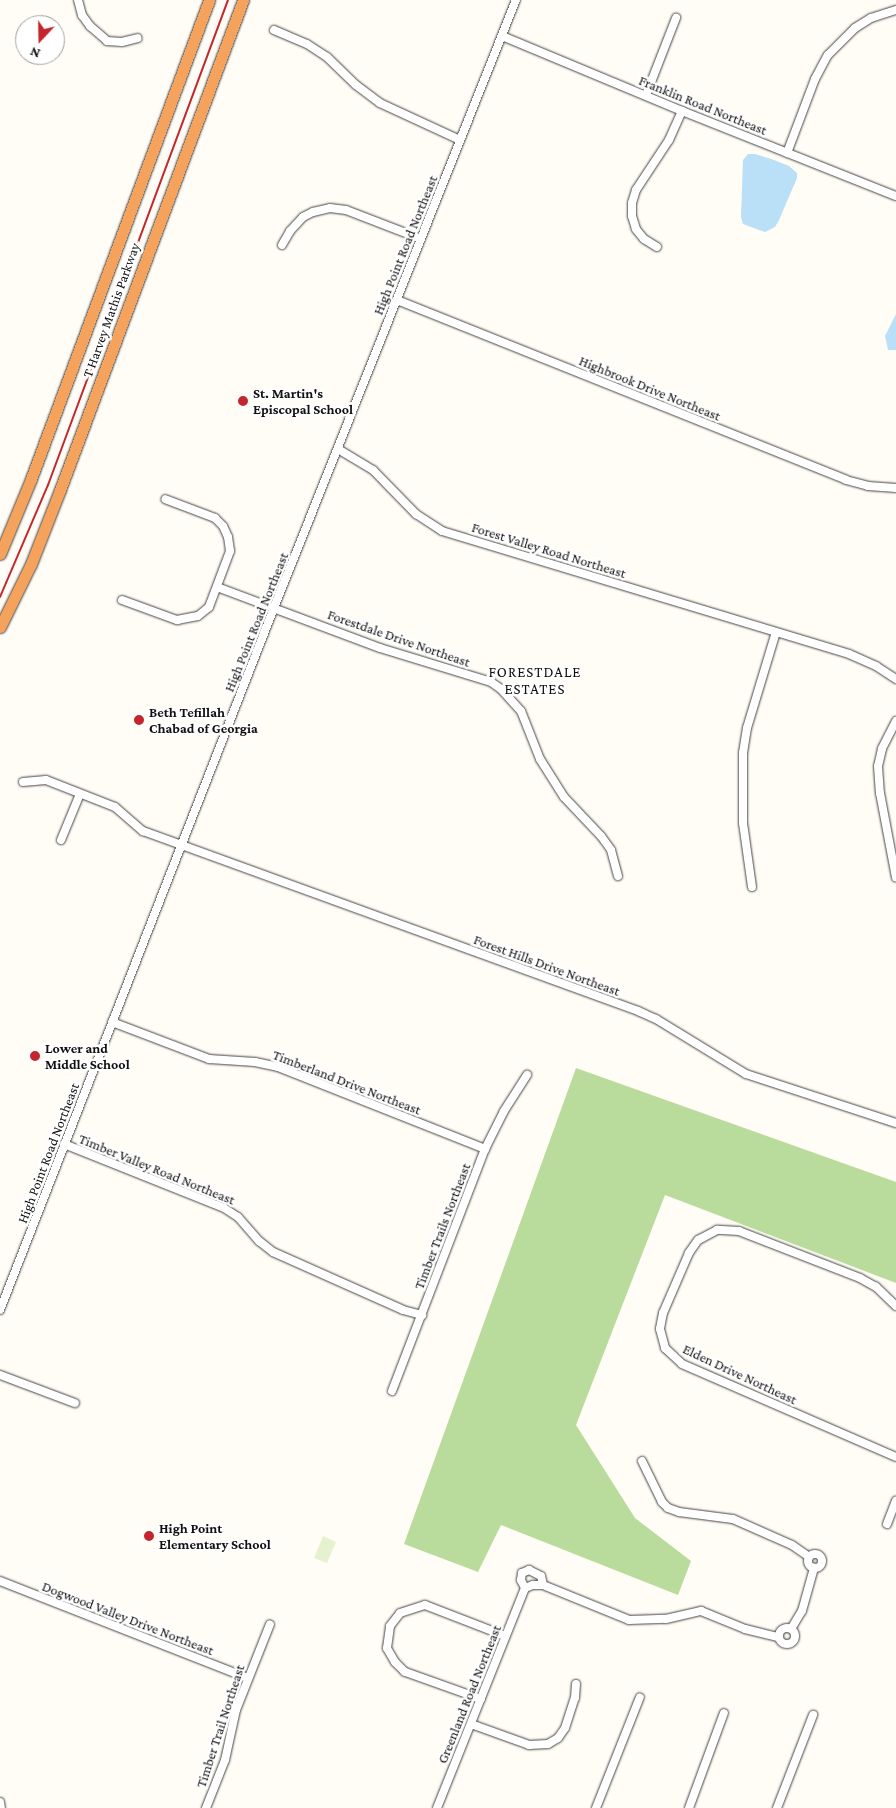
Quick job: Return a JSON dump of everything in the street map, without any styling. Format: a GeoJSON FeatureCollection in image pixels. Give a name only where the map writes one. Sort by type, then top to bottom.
{"type":"FeatureCollection","features":[{"type":"Feature","properties":{"kind":"highway","name":"T Harvey Mathis Parkway"},"geometry":{"type":"LineString","coordinates":[[0,554],[34,470],[209,0]]}},
{"type":"Feature","properties":{"kind":"highway","name":"T Harvey Mathis Parkway"},"geometry":{"type":"LineString","coordinates":[[0,627],[31,564],[55,505],[243,0]]}},
{"type":"Feature","properties":{"kind":"street"},"geometry":{"type":"LineString","coordinates":[[78,0],[82,15],[90,26],[107,41],[122,42],[138,38]]}},
{"type":"Feature","properties":{"kind":"street","name":"High Point Road Northeast"},"geometry":{"type":"LineString","coordinates":[[0,1310],[274,608],[516,0]]}},
{"type":"Feature","properties":{"kind":"street"},"geometry":{"type":"LineString","coordinates":[[787,153],[815,79],[828,55],[855,28],[871,18],[896,10]]}},
{"type":"Feature","properties":{"kind":"street"},"geometry":{"type":"LineString","coordinates":[[646,95],[676,18]]}},
{"type":"Feature","properties":{"kind":"street"},"geometry":{"type":"LineString","coordinates":[[274,30],[307,44],[327,57],[356,85],[380,103],[460,140]]}},
{"type":"Feature","properties":{"kind":"street","name":"Franklin Road Northeast"},"geometry":{"type":"LineString","coordinates":[[502,36],[682,111],[896,196]]}},
{"type":"Feature","properties":{"kind":"street"},"geometry":{"type":"LineString","coordinates":[[657,247],[644,239],[636,228],[632,216],[632,203],[636,190],[669,140],[682,111]]}},
{"type":"Feature","properties":{"kind":"street"},"geometry":{"type":"LineString","coordinates":[[282,245],[290,231],[303,217],[313,212],[330,208],[346,210],[421,239]]}},
{"type":"Feature","properties":{"kind":"street","name":"Highbrook Drive Northeast"},"geometry":{"type":"LineString","coordinates":[[397,300],[846,480],[868,486],[896,488]]}},
{"type":"Feature","properties":{"kind":"street","name":"Forest Valley Road Northeast"},"geometry":{"type":"LineString","coordinates":[[338,449],[372,470],[416,514],[442,531],[864,660],[896,679]]}},
{"type":"Feature","properties":{"kind":"street"},"geometry":{"type":"LineString","coordinates":[[122,600],[167,618],[188,619],[198,616],[209,607],[230,551],[228,537],[223,526],[215,518],[165,499]]}},
{"type":"Feature","properties":{"kind":"street","name":"Forestdale Drive Northeast"},"geometry":{"type":"LineString","coordinates":[[217,587],[380,648],[490,682],[501,689],[521,711],[540,759],[557,787],[577,812],[601,836],[611,850],[618,876]]}},
{"type":"Feature","properties":{"kind":"street"},"geometry":{"type":"LineString","coordinates":[[752,887],[744,823],[743,753],[747,728],[776,632]]}},
{"type":"Feature","properties":{"kind":"street"},"geometry":{"type":"LineString","coordinates":[[896,721],[882,749],[878,766],[880,793],[896,878]]}},
{"type":"Feature","properties":{"kind":"street","name":"Forest Hills Drive Northeast"},"geometry":{"type":"LineString","coordinates":[[23,782],[46,780],[115,808],[144,831],[182,846],[638,1011],[656,1019],[746,1074],[896,1123]]}},
{"type":"Feature","properties":{"kind":"street"},"geometry":{"type":"LineString","coordinates":[[61,840],[80,794]]}},
{"type":"Feature","properties":{"kind":"street","name":"Timberland Drive Northeast"},"geometry":{"type":"LineString","coordinates":[[112,1022],[209,1059],[254,1062],[278,1067],[485,1149]]}},
{"type":"Feature","properties":{"kind":"street","name":"Timber Trails Northeast"},"geometry":{"type":"LineString","coordinates":[[392,1391],[485,1149],[504,1111],[527,1075]]}},
{"type":"Feature","properties":{"kind":"street","name":"Timber Valley Road Northeast"},"geometry":{"type":"LineString","coordinates":[[64,1144],[224,1208],[238,1217],[258,1241],[273,1252],[403,1310],[422,1315]]}},
{"type":"Feature","properties":{"kind":"street","name":"Elden Drive Northeast"},"geometry":{"type":"LineString","coordinates":[[896,1306],[876,1287],[860,1278],[739,1231],[723,1230],[707,1234],[693,1246],[663,1313],[660,1329],[665,1348],[682,1364],[896,1457]]}},
{"type":"Feature","properties":{"kind":"street"},"geometry":{"type":"LineString","coordinates":[[0,1375],[76,1403]]}},
{"type":"Feature","properties":{"kind":"street"},"geometry":{"type":"LineString","coordinates":[[642,1461],[662,1502],[668,1508],[679,1512],[733,1519],[792,1545],[809,1558]]}},
{"type":"Feature","properties":{"kind":"street"},"geometry":{"type":"LineString","coordinates":[[886,1524],[896,1501]]}},
{"type":"Feature","properties":{"kind":"street"},"geometry":{"type":"LineString","coordinates":[[816,1554],[822,1559],[820,1567],[814,1568],[809,1566],[809,1558],[816,1554]]}},
{"type":"Feature","properties":{"kind":"street"},"geometry":{"type":"LineString","coordinates":[[791,1629],[802,1611],[814,1568]]}},
{"type":"Feature","properties":{"kind":"street","name":"Greenland Road Northeast"},"geometry":{"type":"LineString","coordinates":[[437,1808],[524,1588],[520,1580],[522,1573],[529,1570],[541,1576],[543,1586]]}},
{"type":"Feature","properties":{"kind":"street","name":"Dogwood Valley Drive Northeast"},"geometry":{"type":"LineString","coordinates":[[0,1580],[248,1678]]}},
{"type":"Feature","properties":{"kind":"street"},"geometry":{"type":"LineString","coordinates":[[524,1588],[533,1585],[543,1586],[620,1618],[652,1620],[702,1611],[745,1628],[778,1636],[783,1644],[792,1642],[795,1634],[791,1629],[782,1628],[778,1636]]}},
{"type":"Feature","properties":{"kind":"street"},"geometry":{"type":"LineString","coordinates":[[481,1699],[405,1672],[394,1662],[387,1648],[390,1626],[400,1613],[425,1605],[506,1636]]}},
{"type":"Feature","properties":{"kind":"street","name":"Timber Trail Northeast"},"geometry":{"type":"LineString","coordinates":[[206,1808],[225,1760],[236,1710],[270,1624]]}},
{"type":"Feature","properties":{"kind":"street"},"geometry":{"type":"LineString","coordinates":[[471,1724],[529,1745],[548,1744],[558,1738],[565,1728],[575,1698],[576,1684]]}},
{"type":"Feature","properties":{"kind":"street"},"geometry":{"type":"LineString","coordinates":[[596,1808],[640,1697]]}},
{"type":"Feature","properties":{"kind":"street"},"geometry":{"type":"LineString","coordinates":[[689,1808],[724,1713]]}},
{"type":"Feature","properties":{"kind":"street"},"geometry":{"type":"LineString","coordinates":[[777,1808],[813,1715]]}},
{"type":"Feature","properties":{"kind":"street"},"geometry":{"type":"LineString","coordinates":[[0,1802],[1,1808]]}},
{"type":"Feature","properties":{"kind":"green space"},"geometry":{"type":"Polygon","coordinates":[[[576,1068],[896,1182],[896,1283],[665,1195],[576,1425],[635,1518],[691,1561],[678,1595],[501,1525],[478,1572],[404,1544],[576,1068]]]}},
{"type":"Feature","properties":{"kind":"green space"},"geometry":{"type":"Polygon","coordinates":[[[323,1536],[336,1542],[327,1563],[314,1558],[323,1536]]]}},
{"type":"Feature","properties":{"kind":"water"},"geometry":{"type":"Polygon","coordinates":[[[748,154],[755,154],[774,160],[789,166],[797,173],[797,178],[779,220],[775,227],[765,232],[743,224],[741,217],[743,160],[748,154]]]}},
{"type":"Feature","properties":{"kind":"water"},"geometry":{"type":"Polygon","coordinates":[[[896,314],[896,350],[888,350],[885,336],[896,314]]]}},
{"type":"Feature","properties":{"kind":"railway"},"geometry":{"type":"LineString","coordinates":[[0,597],[48,485],[228,0]]}},
{"type":"Feature","properties":{"kind":"place","name":"St. Martin's Episcopal School"},"geometry":{"type":"Point","coordinates":[243,401]}},
{"type":"Feature","properties":{"kind":"place","name":"Beth Tefillah Chabad of Georgia"},"geometry":{"type":"Point","coordinates":[139,720]}},
{"type":"Feature","properties":{"kind":"place","name":"Lower and Middle School"},"geometry":{"type":"Point","coordinates":[35,1056]}},
{"type":"Feature","properties":{"kind":"place","name":"High Point Elementary School"},"geometry":{"type":"Point","coordinates":[149,1536]}},
{"type":"Feature","properties":{"kind":"district","name":"FORESTDALE ESTATES"},"geometry":{"type":"Point","coordinates":[535,680]}}]}
